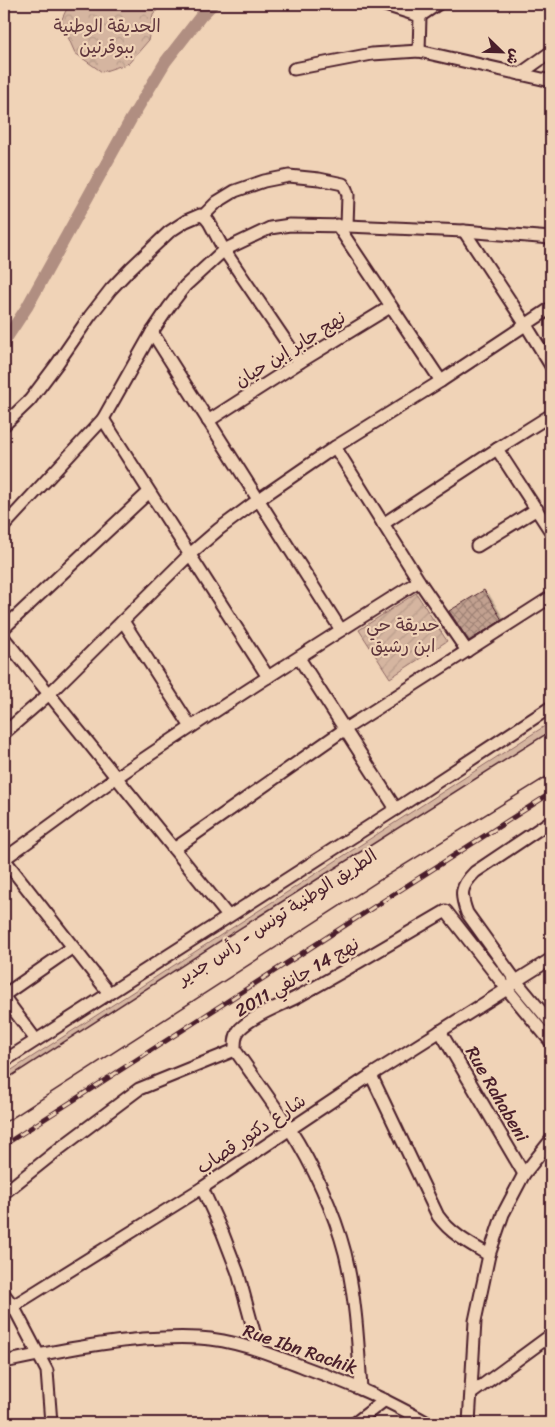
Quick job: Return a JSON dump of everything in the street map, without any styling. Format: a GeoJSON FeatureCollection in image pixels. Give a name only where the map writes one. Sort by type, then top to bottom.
{"type":"FeatureCollection","features":[{"type":"Feature","properties":{"kind":"highway","name":"الطريق الوطنية تونس - رأس جدير"},"geometry":{"type":"LineString","coordinates":[[4,1093],[551,743]]}},
{"type":"Feature","properties":{"kind":"highway","name":"الطريق الوطنية تونس - رأس جدير"},"geometry":{"type":"LineString","coordinates":[[4,1111],[375,871],[551,762]]}},
{"type":"Feature","properties":{"kind":"street"},"geometry":{"type":"LineString","coordinates":[[382,4],[420,16]]}},
{"type":"Feature","properties":{"kind":"street"},"geometry":{"type":"LineString","coordinates":[[420,16],[438,4]]}},
{"type":"Feature","properties":{"kind":"street"},"geometry":{"type":"LineString","coordinates":[[419,51],[420,16]]}},
{"type":"Feature","properties":{"kind":"street"},"geometry":{"type":"LineString","coordinates":[[294,69],[372,54],[419,51],[551,81]]}},
{"type":"Feature","properties":{"kind":"street"},"geometry":{"type":"LineString","coordinates":[[520,74],[551,52]]}},
{"type":"Feature","properties":{"kind":"street"},"geometry":{"type":"LineString","coordinates":[[4,425],[30,400],[111,289],[168,232],[190,219],[203,216],[217,202],[235,191],[280,176],[319,178],[343,184],[348,195],[342,225],[390,307],[441,381]]}},
{"type":"Feature","properties":{"kind":"street"},"geometry":{"type":"LineString","coordinates":[[203,216],[209,222],[224,250],[300,362]]}},
{"type":"Feature","properties":{"kind":"street"},"geometry":{"type":"LineString","coordinates":[[4,526],[103,419],[152,332],[185,286],[224,250],[245,238],[275,227],[290,225],[342,225],[464,230],[551,238]]}},
{"type":"Feature","properties":{"kind":"street"},"geometry":{"type":"LineString","coordinates":[[464,230],[551,366]]}},
{"type":"Feature","properties":{"kind":"street","name":"نهج جابر إبن حيان"},"geometry":{"type":"LineString","coordinates":[[208,421],[390,307]]}},
{"type":"Feature","properties":{"kind":"street"},"geometry":{"type":"LineString","coordinates":[[4,733],[48,694],[189,555],[219,529],[335,447],[441,381],[551,308]]}},
{"type":"Feature","properties":{"kind":"street"},"geometry":{"type":"LineString","coordinates":[[152,332],[341,630]]}},
{"type":"Feature","properties":{"kind":"street"},"geometry":{"type":"LineString","coordinates":[[383,524],[551,415]]}},
{"type":"Feature","properties":{"kind":"street"},"geometry":{"type":"LineString","coordinates":[[103,419],[268,677]]}},
{"type":"Feature","properties":{"kind":"street"},"geometry":{"type":"LineString","coordinates":[[335,447],[419,582],[467,651]]}},
{"type":"Feature","properties":{"kind":"street"},"geometry":{"type":"LineString","coordinates":[[496,449],[551,532]]}},
{"type":"Feature","properties":{"kind":"street"},"geometry":{"type":"LineString","coordinates":[[4,628],[149,492]]}},
{"type":"Feature","properties":{"kind":"street"},"geometry":{"type":"LineString","coordinates":[[478,546],[537,509]]}},
{"type":"Feature","properties":{"kind":"street"},"geometry":{"type":"LineString","coordinates":[[109,994],[4,859],[191,727],[419,582]]}},
{"type":"Feature","properties":{"kind":"street"},"geometry":{"type":"LineString","coordinates":[[174,848],[345,729],[551,597]]}},
{"type":"Feature","properties":{"kind":"street"},"geometry":{"type":"LineString","coordinates":[[123,620],[191,727]]}},
{"type":"Feature","properties":{"kind":"street"},"geometry":{"type":"LineString","coordinates":[[4,638],[228,916]]}},
{"type":"Feature","properties":{"kind":"street"},"geometry":{"type":"LineString","coordinates":[[299,658],[396,809]]}},
{"type":"Feature","properties":{"kind":"street"},"geometry":{"type":"LineString","coordinates":[[4,1061],[551,707]]}},
{"type":"Feature","properties":{"kind":"street"},"geometry":{"type":"LineString","coordinates":[[551,822],[475,872],[468,879],[462,890],[462,902],[467,914],[551,1042]]}},
{"type":"Feature","properties":{"kind":"street","name":"نهج 14 جانفي 2011"},"geometry":{"type":"LineString","coordinates":[[235,1050],[238,1030],[243,1026],[446,911],[512,985]]}},
{"type":"Feature","properties":{"kind":"street"},"geometry":{"type":"LineString","coordinates":[[36,1040],[4,996],[73,947]]}},
{"type":"Feature","properties":{"kind":"street","name":"شارع دكتور قصاب"},"geometry":{"type":"LineString","coordinates":[[13,1306],[202,1188],[551,958]]}},
{"type":"Feature","properties":{"kind":"street"},"geometry":{"type":"LineString","coordinates":[[512,985],[551,1023]]}},
{"type":"Feature","properties":{"kind":"street","name":"Rue Rahabeni"},"geometry":{"type":"LineString","coordinates":[[440,1031],[524,1174]]}},
{"type":"Feature","properties":{"kind":"street"},"geometry":{"type":"LineString","coordinates":[[4,1193],[58,1149],[140,1089],[235,1050],[290,1129],[324,1193],[338,1228],[345,1253],[358,1330],[361,1389]]}},
{"type":"Feature","properties":{"kind":"street"},"geometry":{"type":"LineString","coordinates":[[371,1075],[438,1216],[458,1237],[489,1254]]}},
{"type":"Feature","properties":{"kind":"street"},"geometry":{"type":"LineString","coordinates":[[469,1423],[475,1321],[489,1254],[503,1214],[524,1174],[551,1140]]}},
{"type":"Feature","properties":{"kind":"street"},"geometry":{"type":"LineString","coordinates":[[202,1188],[238,1273],[259,1350]]}},
{"type":"Feature","properties":{"kind":"street"},"geometry":{"type":"LineString","coordinates":[[4,1294],[13,1306],[47,1371],[51,1423]]}},
{"type":"Feature","properties":{"kind":"street"},"geometry":{"type":"LineString","coordinates":[[472,1393],[551,1335]]}},
{"type":"Feature","properties":{"kind":"street","name":"Rue Ibn Rachik"},"geometry":{"type":"LineString","coordinates":[[4,1362],[95,1345],[175,1338],[200,1338],[224,1341],[259,1350],[361,1389],[428,1423]]}},
{"type":"Feature","properties":{"kind":"street"},"geometry":{"type":"LineString","coordinates":[[355,1423],[385,1400]]}},
{"type":"Feature","properties":{"kind":"green space","name":"الحديقة الوطنية ببوقرنين"},"geometry":{"type":"Polygon","coordinates":[[[69,4],[162,4],[153,15],[148,41],[129,63],[102,72],[75,53],[61,21],[69,4]]]}},
{"type":"Feature","properties":{"kind":"green space","name":"حديقة حي ابن رشيق"},"geometry":{"type":"Polygon","coordinates":[[[416,593],[447,641],[390,678],[359,630],[416,593]]]}},
{"type":"Feature","properties":{"kind":"green space"},"geometry":{"type":"Polygon","coordinates":[[[551,722],[551,738],[4,1089],[4,1075],[551,722]]]}},
{"type":"Feature","properties":{"kind":"building"},"geometry":{"type":"Polygon","coordinates":[[[484,590],[502,620],[469,641],[449,611],[484,590]]]}},
{"type":"Feature","properties":{"kind":"waterway"},"geometry":{"type":"LineString","coordinates":[[4,342],[27,307],[131,119],[166,61],[201,16],[213,4]]}},
{"type":"Feature","properties":{"kind":"railway"},"geometry":{"type":"LineString","coordinates":[[4,1145],[551,793]]}}]}
